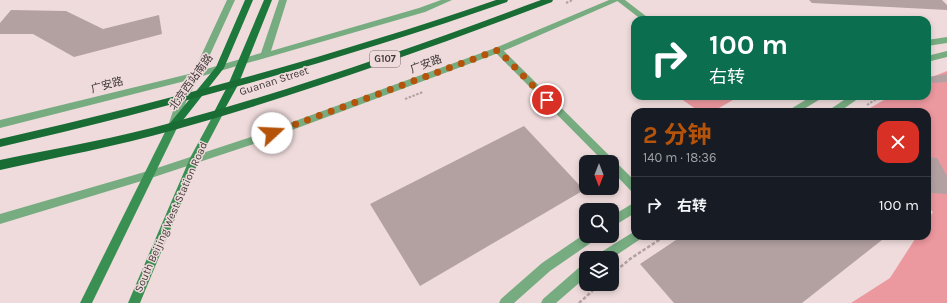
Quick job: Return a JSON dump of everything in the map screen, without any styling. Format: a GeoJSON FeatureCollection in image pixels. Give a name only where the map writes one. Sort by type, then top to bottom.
{"type":"FeatureCollection","features":[{"type":"Feature","properties":{"kind":"highway","name":"Guanan Street"},"geometry":{"type":"LineString","coordinates":[[0,143],[182,98],[198,96],[422,29],[504,0]]}},
{"type":"Feature","properties":{"kind":"highway","name":"Guanan Street"},"geometry":{"type":"LineString","coordinates":[[0,165],[173,126],[439,41],[549,0]]}},
{"type":"Feature","properties":{"kind":"main road","name":"北京西站南路"},"geometry":{"type":"LineString","coordinates":[[148,175],[173,126],[220,68],[249,0]]}},
{"type":"Feature","properties":{"kind":"main road","name":"South Beijing West Station Road"},"geometry":{"type":"LineString","coordinates":[[134,303],[195,158],[233,86],[268,0]]}},
{"type":"Feature","properties":{"kind":"main road"},"geometry":{"type":"LineString","coordinates":[[86,303],[148,175]]}},
{"type":"Feature","properties":{"kind":"street"},"geometry":{"type":"LineString","coordinates":[[173,126],[182,98],[196,75],[231,0]]}},
{"type":"Feature","properties":{"kind":"street"},"geometry":{"type":"LineString","coordinates":[[265,55],[283,0]]}},
{"type":"Feature","properties":{"kind":"street"},"geometry":{"type":"LineString","coordinates":[[243,62],[422,10],[448,0]]}},
{"type":"Feature","properties":{"kind":"street","name":"广安路"},"geometry":{"type":"LineString","coordinates":[[0,219],[148,175],[257,138],[498,50],[616,0]]}},
{"type":"Feature","properties":{"kind":"street"},"geometry":{"type":"LineString","coordinates":[[620,0],[642,16]]}},
{"type":"Feature","properties":{"kind":"street"},"geometry":{"type":"LineString","coordinates":[[931,43],[947,40]]}},
{"type":"Feature","properties":{"kind":"street"},"geometry":{"type":"LineString","coordinates":[[498,50],[603,155]]}},
{"type":"Feature","properties":{"kind":"street"},"geometry":{"type":"LineString","coordinates":[[931,58],[947,54]]}},
{"type":"Feature","properties":{"kind":"street","name":"广安路"},"geometry":{"type":"LineString","coordinates":[[0,124],[76,106],[243,62]]}},
{"type":"Feature","properties":{"kind":"street"},"geometry":{"type":"LineString","coordinates":[[799,108],[812,100]]}},
{"type":"Feature","properties":{"kind":"street"},"geometry":{"type":"LineString","coordinates":[[838,108],[851,100]]}},
{"type":"Feature","properties":{"kind":"street"},"geometry":{"type":"LineString","coordinates":[[619,171],[631,184]]}},
{"type":"Feature","properties":{"kind":"street"},"geometry":{"type":"LineString","coordinates":[[619,217],[631,210]]}},
{"type":"Feature","properties":{"kind":"street"},"geometry":{"type":"LineString","coordinates":[[612,251],[631,239]]}},
{"type":"Feature","properties":{"kind":"street"},"geometry":{"type":"LineString","coordinates":[[505,303],[546,267],[580,243]]}},
{"type":"Feature","properties":{"kind":"street"},"geometry":{"type":"LineString","coordinates":[[547,303],[579,275]]}},
{"type":"Feature","properties":{"kind":"path"},"geometry":{"type":"LineString","coordinates":[[566,3],[573,0]]}},
{"type":"Feature","properties":{"kind":"path"},"geometry":{"type":"LineString","coordinates":[[862,108],[875,100]]}},
{"type":"Feature","properties":{"kind":"path"},"geometry":{"type":"LineString","coordinates":[[619,268],[659,240]]}},
{"type":"Feature","properties":{"kind":"path"},"geometry":{"type":"LineString","coordinates":[[579,303],[592,291]]}},
{"type":"Feature","properties":{"kind":"shaded area"},"geometry":{"type":"Polygon","coordinates":[[[947,71],[947,303],[851,303],[890,278],[914,240],[931,240],[931,215],[933,212],[931,210],[931,108],[870,108],[884,100],[931,100],[931,77],[947,71]]]}},
{"type":"Feature","properties":{"kind":"shaded area"},"geometry":{"type":"Polygon","coordinates":[[[683,100],[733,100],[719,108],[694,108],[683,100]]]}},
{"type":"Feature","properties":{"kind":"building"},"geometry":{"type":"Polygon","coordinates":[[[809,0],[942,0],[947,5],[947,10],[812,3],[809,0]]]}},
{"type":"Feature","properties":{"kind":"building"},"geometry":{"type":"Polygon","coordinates":[[[11,10],[66,11],[103,29],[159,15],[162,34],[74,57],[33,34],[0,34],[0,23],[11,10]]]}},
{"type":"Feature","properties":{"kind":"building"},"geometry":{"type":"Polygon","coordinates":[[[947,74],[947,82],[933,83],[931,81],[931,77],[947,74]]]}},
{"type":"Feature","properties":{"kind":"building"},"geometry":{"type":"Polygon","coordinates":[[[524,126],[579,185],[579,193],[420,286],[370,204],[524,126]]]}},
{"type":"Feature","properties":{"kind":"building"},"geometry":{"type":"Polygon","coordinates":[[[931,157],[937,158],[947,176],[947,194],[931,193],[931,157]]]}},
{"type":"Feature","properties":{"kind":"building"},"geometry":{"type":"Polygon","coordinates":[[[676,240],[882,240],[802,303],[674,303],[640,264],[676,240]]]}},
{"type":"Feature","properties":{"kind":"route"},"geometry":{"type":"LineString","coordinates":[[272,133],[498,50],[547,100]]}}]}
